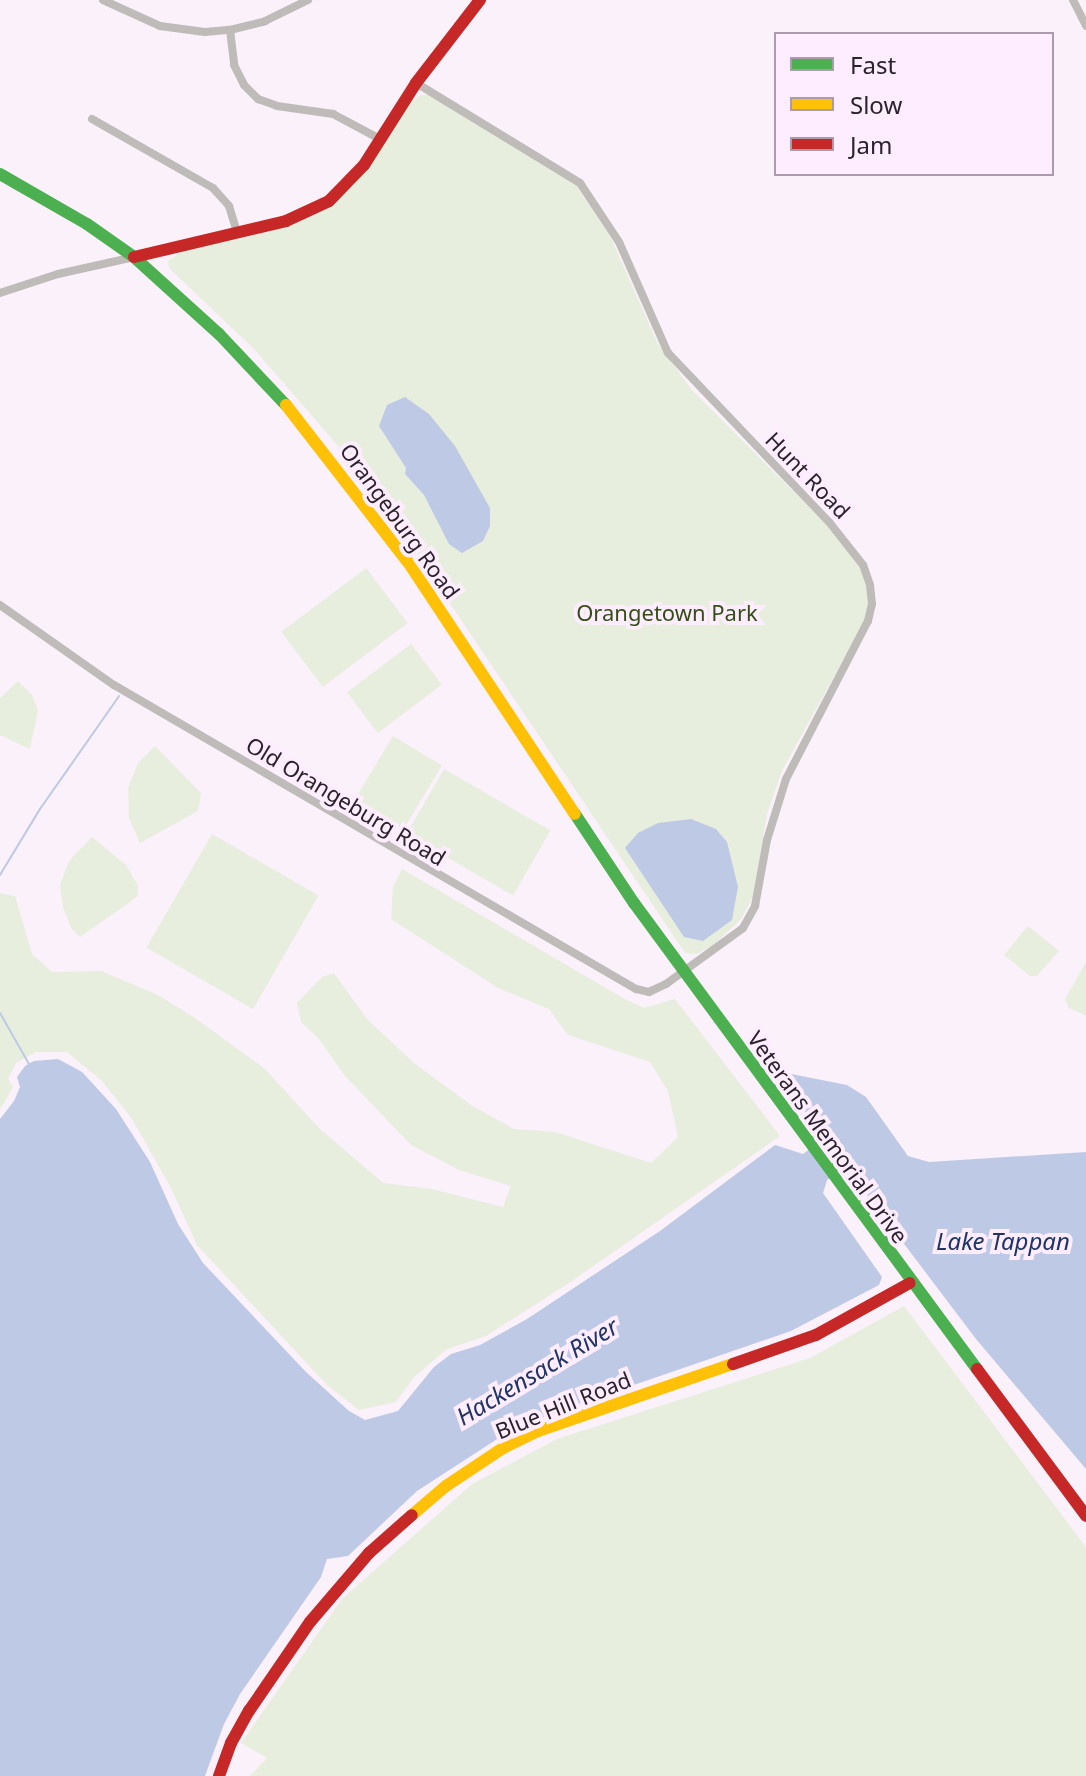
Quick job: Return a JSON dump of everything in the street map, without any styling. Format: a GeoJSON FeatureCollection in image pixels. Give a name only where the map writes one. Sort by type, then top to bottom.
{"type":"FeatureCollection","features":[{"type":"Feature","properties":{"kind":"main road"},"geometry":{"type":"LineString","coordinates":[[134,257],[298,216],[329,201],[347,186],[416,83],[480,0]]}},
{"type":"Feature","properties":{"kind":"main road","name":"Orangeburg Road"},"geometry":{"type":"LineString","coordinates":[[0,174],[87,224],[134,257],[257,373],[370,508],[683,972]]}},
{"type":"Feature","properties":{"kind":"main road","name":"Veterans Memorial Drive"},"geometry":{"type":"LineString","coordinates":[[683,972],[910,1283],[1086,1516]]}},
{"type":"Feature","properties":{"kind":"main road","name":"Blue Hill Road"},"geometry":{"type":"LineString","coordinates":[[219,1776],[231,1743],[249,1711],[338,1587],[410,1515],[465,1472],[538,1431],[816,1335],[910,1283]]}},
{"type":"Feature","properties":{"kind":"street"},"geometry":{"type":"LineString","coordinates":[[103,0],[160,26],[184,31],[230,30],[265,21],[308,0]]}},
{"type":"Feature","properties":{"kind":"street"},"geometry":{"type":"LineString","coordinates":[[1073,0],[1086,26]]}},
{"type":"Feature","properties":{"kind":"street"},"geometry":{"type":"LineString","coordinates":[[230,30],[234,65],[244,85],[258,99],[277,106],[333,114],[380,139]]}},
{"type":"Feature","properties":{"kind":"street","name":"Hunt Road"},"geometry":{"type":"LineString","coordinates":[[416,83],[580,183],[619,242],[668,353],[851,546],[870,585],[872,604],[860,639],[786,779],[774,815],[759,893],[751,916],[733,937],[683,972]]}},
{"type":"Feature","properties":{"kind":"street"},"geometry":{"type":"LineString","coordinates":[[92,119],[213,188],[229,206],[237,233]]}},
{"type":"Feature","properties":{"kind":"street"},"geometry":{"type":"LineString","coordinates":[[0,293],[58,274],[134,257]]}},
{"type":"Feature","properties":{"kind":"street","name":"Old Orangeburg Road"},"geometry":{"type":"LineString","coordinates":[[0,605],[114,685],[624,984],[649,992],[683,972]]}},
{"type":"Feature","properties":{"kind":"green space","name":"Orangetown Park"},"geometry":{"type":"Polygon","coordinates":[[[421,95],[431,95],[576,185],[611,238],[657,342],[669,359],[692,390],[847,545],[862,573],[869,596],[864,622],[782,771],[767,814],[753,896],[742,918],[715,944],[697,954],[685,953],[365,477],[254,349],[169,268],[168,261],[183,251],[290,226],[317,213],[347,192],[367,168],[408,103],[421,95]]]}},
{"type":"Feature","properties":{"kind":"green space"},"geometry":{"type":"Polygon","coordinates":[[[366,568],[408,623],[323,687],[281,632],[366,568]]]}},
{"type":"Feature","properties":{"kind":"green space"},"geometry":{"type":"Polygon","coordinates":[[[411,644],[442,685],[378,733],[347,692],[411,644]]]}},
{"type":"Feature","properties":{"kind":"green space"},"geometry":{"type":"Polygon","coordinates":[[[18,681],[32,695],[38,711],[30,749],[0,735],[0,698],[18,681]]]}},
{"type":"Feature","properties":{"kind":"green space"},"geometry":{"type":"Polygon","coordinates":[[[393,736],[442,765],[403,830],[354,800],[393,736]]]}},
{"type":"Feature","properties":{"kind":"green space"},"geometry":{"type":"Polygon","coordinates":[[[155,746],[201,793],[198,811],[140,843],[129,818],[128,788],[138,763],[155,746]]]}},
{"type":"Feature","properties":{"kind":"green space"},"geometry":{"type":"Polygon","coordinates":[[[444,769],[551,830],[513,895],[406,834],[444,769]]]}},
{"type":"Feature","properties":{"kind":"green space"},"geometry":{"type":"Polygon","coordinates":[[[212,834],[319,896],[253,1009],[146,947],[212,834]]]}},
{"type":"Feature","properties":{"kind":"green space"},"geometry":{"type":"Polygon","coordinates":[[[92,837],[126,865],[138,886],[137,897],[80,937],[71,928],[63,907],[60,885],[69,861],[92,837]]]}},
{"type":"Feature","properties":{"kind":"green space"},"geometry":{"type":"Polygon","coordinates":[[[402,869],[644,1008],[675,999],[780,1136],[569,1283],[486,1336],[447,1349],[414,1377],[396,1402],[359,1410],[327,1385],[197,1245],[170,1186],[132,1119],[102,1081],[67,1052],[36,1052],[16,1063],[8,1079],[13,1087],[0,1110],[0,893],[15,896],[32,954],[52,972],[101,971],[158,995],[195,1018],[264,1068],[320,1129],[383,1183],[432,1189],[503,1207],[511,1186],[459,1170],[411,1145],[345,1076],[319,1039],[301,1022],[297,1003],[322,977],[334,973],[367,1019],[414,1063],[471,1105],[514,1129],[555,1132],[651,1163],[678,1137],[668,1091],[650,1062],[568,1035],[549,1009],[498,988],[391,919],[393,887],[402,869]]]}},
{"type":"Feature","properties":{"kind":"green space"},"geometry":{"type":"Polygon","coordinates":[[[1028,926],[1059,951],[1037,976],[1030,976],[1004,955],[1028,926]]]}},
{"type":"Feature","properties":{"kind":"green space"},"geometry":{"type":"Polygon","coordinates":[[[1086,962],[1086,1016],[1069,1008],[1065,999],[1086,962]]]}},
{"type":"Feature","properties":{"kind":"green space"},"geometry":{"type":"Polygon","coordinates":[[[904,1306],[1086,1547],[1086,1776],[250,1776],[267,1758],[241,1743],[342,1599],[472,1484],[557,1439],[810,1358],[904,1306]]]}},
{"type":"Feature","properties":{"kind":"water"},"geometry":{"type":"Polygon","coordinates":[[[405,397],[429,414],[455,446],[490,508],[490,526],[483,541],[462,553],[449,544],[424,495],[405,474],[406,468],[379,426],[387,405],[405,397]]]}},
{"type":"Feature","properties":{"kind":"water"},"geometry":{"type":"Polygon","coordinates":[[[691,819],[716,829],[727,842],[738,887],[732,920],[703,941],[684,937],[625,848],[638,833],[658,823],[691,819]]]}},
{"type":"Feature","properties":{"kind":"water"},"geometry":{"type":"Polygon","coordinates":[[[58,1059],[82,1072],[116,1109],[150,1162],[178,1224],[203,1263],[306,1372],[349,1411],[365,1420],[398,1411],[434,1367],[451,1354],[480,1345],[527,1319],[660,1231],[775,1145],[803,1154],[820,1141],[819,1133],[776,1071],[847,1085],[866,1097],[908,1156],[929,1162],[1086,1152],[1086,1469],[976,1339],[852,1175],[836,1174],[827,1180],[823,1193],[882,1277],[879,1285],[791,1331],[564,1409],[505,1434],[417,1491],[348,1556],[327,1559],[321,1577],[240,1694],[224,1724],[205,1776],[0,1776],[0,1119],[14,1101],[20,1087],[17,1077],[25,1066],[34,1061],[58,1059]]]}},
{"type":"Feature","properties":{"kind":"waterway"},"geometry":{"type":"LineString","coordinates":[[0,875],[40,809],[119,696]]}},
{"type":"Feature","properties":{"kind":"waterway"},"geometry":{"type":"LineString","coordinates":[[0,1013],[29,1064]]}},
{"type":"Feature","properties":{"kind":"traffic: fast"},"geometry":{"type":"LineString","coordinates":[[0,174],[87,224],[134,257],[219,334],[286,405]]}},
{"type":"Feature","properties":{"kind":"traffic: fast"},"geometry":{"type":"LineString","coordinates":[[575,814],[634,903],[977,1369]]}},
{"type":"Feature","properties":{"kind":"traffic: slow"},"geometry":{"type":"LineString","coordinates":[[286,405],[408,562],[575,814]]}},
{"type":"Feature","properties":{"kind":"traffic: slow"},"geometry":{"type":"LineString","coordinates":[[412,1515],[446,1486],[503,1448],[538,1431],[733,1364]]}},
{"type":"Feature","properties":{"kind":"traffic: jam"},"geometry":{"type":"LineString","coordinates":[[134,257],[286,221],[329,201],[364,165],[416,83],[480,0]]}},
{"type":"Feature","properties":{"kind":"traffic: jam"},"geometry":{"type":"LineString","coordinates":[[733,1364],[816,1335],[910,1283]]}},
{"type":"Feature","properties":{"kind":"traffic: jam"},"geometry":{"type":"LineString","coordinates":[[977,1369],[1086,1516]]}},
{"type":"Feature","properties":{"kind":"traffic: jam"},"geometry":{"type":"LineString","coordinates":[[219,1776],[231,1743],[249,1711],[310,1622],[369,1553],[412,1515]]}},
{"type":"Feature","properties":{"kind":"water label","name":"Lake Tappan"},"geometry":{"type":"Point","coordinates":[1003,1241]}},
{"type":"Feature","properties":{"kind":"water label","name":"Hackensack River"},"geometry":{"type":"Point","coordinates":[537,1371]}}]}
